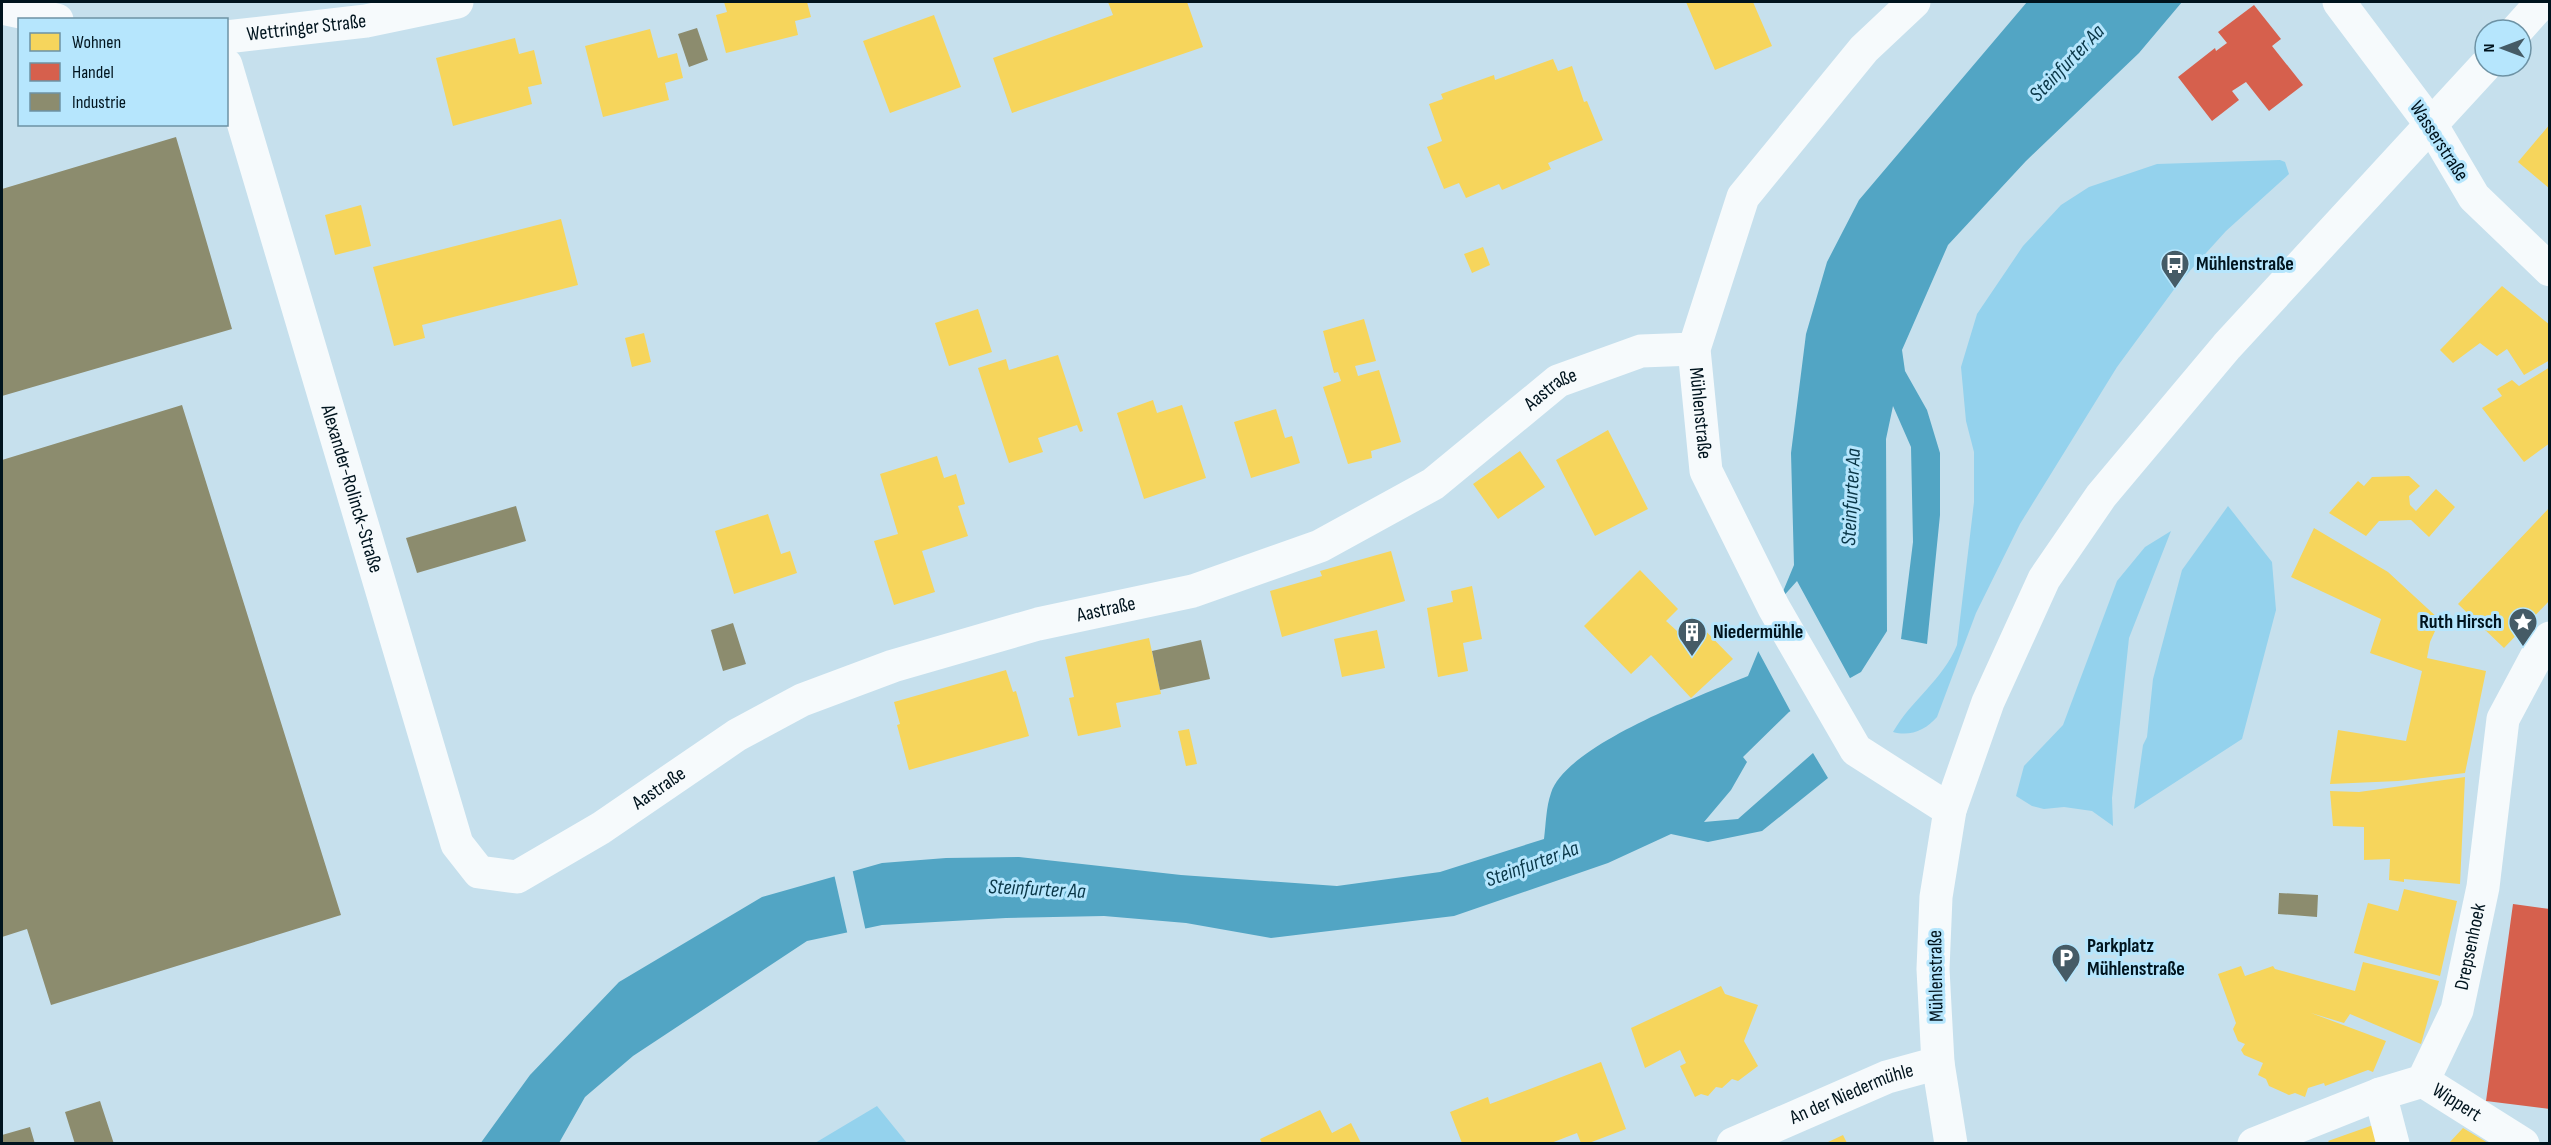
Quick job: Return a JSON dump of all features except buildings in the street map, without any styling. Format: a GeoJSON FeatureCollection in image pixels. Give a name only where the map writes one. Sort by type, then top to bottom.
{"type":"FeatureCollection","features":[{"type":"Feature","properties":{"kind":"street","name":"Wettringer Straße"},"geometry":{"type":"LineString","coordinates":[[228,37],[366,21],[457,2]]}},
{"type":"Feature","properties":{"kind":"street","name":"Mühlenstraße"},"geometry":{"type":"LineString","coordinates":[[1914,2],[1864,49],[1743,197],[1694,349],[1706,471],[1774,608],[1857,750],[1950,810]]}},
{"type":"Feature","properties":{"kind":"street","name":"Wasserstraße"},"geometry":{"type":"LineString","coordinates":[[2338,2],[2432,126],[2474,197],[2550,270]]}},
{"type":"Feature","properties":{"kind":"street"},"geometry":{"type":"LineString","coordinates":[[2528,18],[2542,2]]}},
{"type":"Feature","properties":{"kind":"street"},"geometry":{"type":"LineString","coordinates":[[2,8],[48,18]]}},
{"type":"Feature","properties":{"kind":"street","name":"Alexander-Rolinck-Straße"},"geometry":{"type":"LineString","coordinates":[[228,72],[457,844],[479,872],[517,877]]}},
{"type":"Feature","properties":{"kind":"street","name":"Mühlenstraße"},"geometry":{"type":"LineString","coordinates":[[1951,1143],[1938,1063],[1933,969],[1936,897],[1950,810],[1988,702],[2044,579],[2100,496],[2227,346],[2474,78]]}},
{"type":"Feature","properties":{"kind":"street","name":"Aastraße"},"geometry":{"type":"LineString","coordinates":[[517,877],[601,828],[737,735],[802,700],[893,666],[1038,624],[1193,591],[1320,546],[1432,484],[1558,381],[1641,351],[1694,349]]}},
{"type":"Feature","properties":{"kind":"street","name":"Drepsenhoek"},"geometry":{"type":"LineString","coordinates":[[2423,1081],[2457,1010],[2483,887],[2503,719],[2542,646],[2550,638]]}},
{"type":"Feature","properties":{"kind":"street","name":"An der Niedermühle"},"geometry":{"type":"LineString","coordinates":[[1733,1143],[1887,1077],[1938,1063]]}},
{"type":"Feature","properties":{"kind":"street"},"geometry":{"type":"LineString","coordinates":[[2254,1143],[2380,1094],[2423,1081]]}},
{"type":"Feature","properties":{"kind":"street","name":"Wippert"},"geometry":{"type":"LineString","coordinates":[[2423,1081],[2523,1143]]}},
{"type":"Feature","properties":{"kind":"street"},"geometry":{"type":"LineString","coordinates":[[2380,1094],[2393,1143]]}},
{"type":"Feature","properties":{"kind":"shaded area"},"geometry":{"type":"Polygon","coordinates":[[[2280,160],[2285,162],[2289,174],[2226,231],[2178,284],[2117,367],[2020,524],[1976,613],[1937,717],[1928,726],[1917,731],[1906,734],[1893,732],[1944,669],[1957,645],[1974,502],[1974,452],[1966,421],[1961,367],[1977,314],[2023,246],[2061,205],[2089,187],[2157,164],[2280,160]]]}},
{"type":"Feature","properties":{"kind":"shaded area"},"geometry":{"type":"Polygon","coordinates":[[[2228,506],[2272,562],[2276,610],[2242,739],[2134,809],[2143,745],[2147,737],[2153,679],[2182,570],[2228,506]]]}},
{"type":"Feature","properties":{"kind":"shaded area"},"geometry":{"type":"Polygon","coordinates":[[[2171,531],[2129,638],[2112,798],[2113,826],[2092,811],[2064,807],[2044,809],[2032,806],[2016,796],[2024,766],[2063,725],[2117,581],[2145,547],[2171,531]]]}},
{"type":"Feature","properties":{"kind":"shaded area"},"geometry":{"type":"Polygon","coordinates":[[[877,1106],[907,1143],[815,1143],[877,1106]]]}},
{"type":"Feature","properties":{"kind":"water","name":"Steinfurter Aa"},"geometry":{"type":"Polygon","coordinates":[[[2027,2],[2182,2],[2139,53],[2026,161],[1948,245],[1902,350],[1905,371],[1927,410],[1940,453],[1940,515],[1927,644],[1901,639],[1913,542],[1911,447],[1893,406],[1886,439],[1887,631],[1861,672],[1789,712],[1743,757],[1747,762],[1731,790],[1704,822],[1738,819],[1813,753],[1828,778],[1762,831],[1708,842],[1671,834],[1608,863],[1454,916],[1271,938],[1186,923],[1104,916],[1006,918],[882,925],[807,941],[633,1056],[585,1097],[559,1143],[480,1144],[530,1075],[619,982],[762,897],[882,863],[946,858],[1019,857],[1181,875],[1337,886],[1440,872],[1544,839],[1551,793],[1562,775],[1582,757],[1638,724],[1748,676],[1794,565],[1791,453],[1806,334],[1827,262],[1859,200],[2027,2]]]}},
{"type":"Feature","properties":{"kind":"pier"},"geometry":{"type":"Polygon","coordinates":[[[1797,581],[1851,680],[1792,714],[1756,647],[1772,609],[1797,581]]]}},
{"type":"Feature","properties":{"kind":"pier"},"geometry":{"type":"Polygon","coordinates":[[[852,868],[866,932],[848,936],[834,874],[852,868]]]}},
{"type":"Feature","properties":{"kind":"place","name":"Mühlenstraße"},"geometry":{"type":"Point","coordinates":[2175,290]}},
{"type":"Feature","properties":{"kind":"place","name":"Ruth Hirsch"},"geometry":{"type":"Point","coordinates":[2523,648]}},
{"type":"Feature","properties":{"kind":"place","name":"Niedermühle"},"geometry":{"type":"Point","coordinates":[1692,658]}},
{"type":"Feature","properties":{"kind":"place","name":"Parkplatz Mühlenstraße"},"geometry":{"type":"Point","coordinates":[2066,984]}}]}
